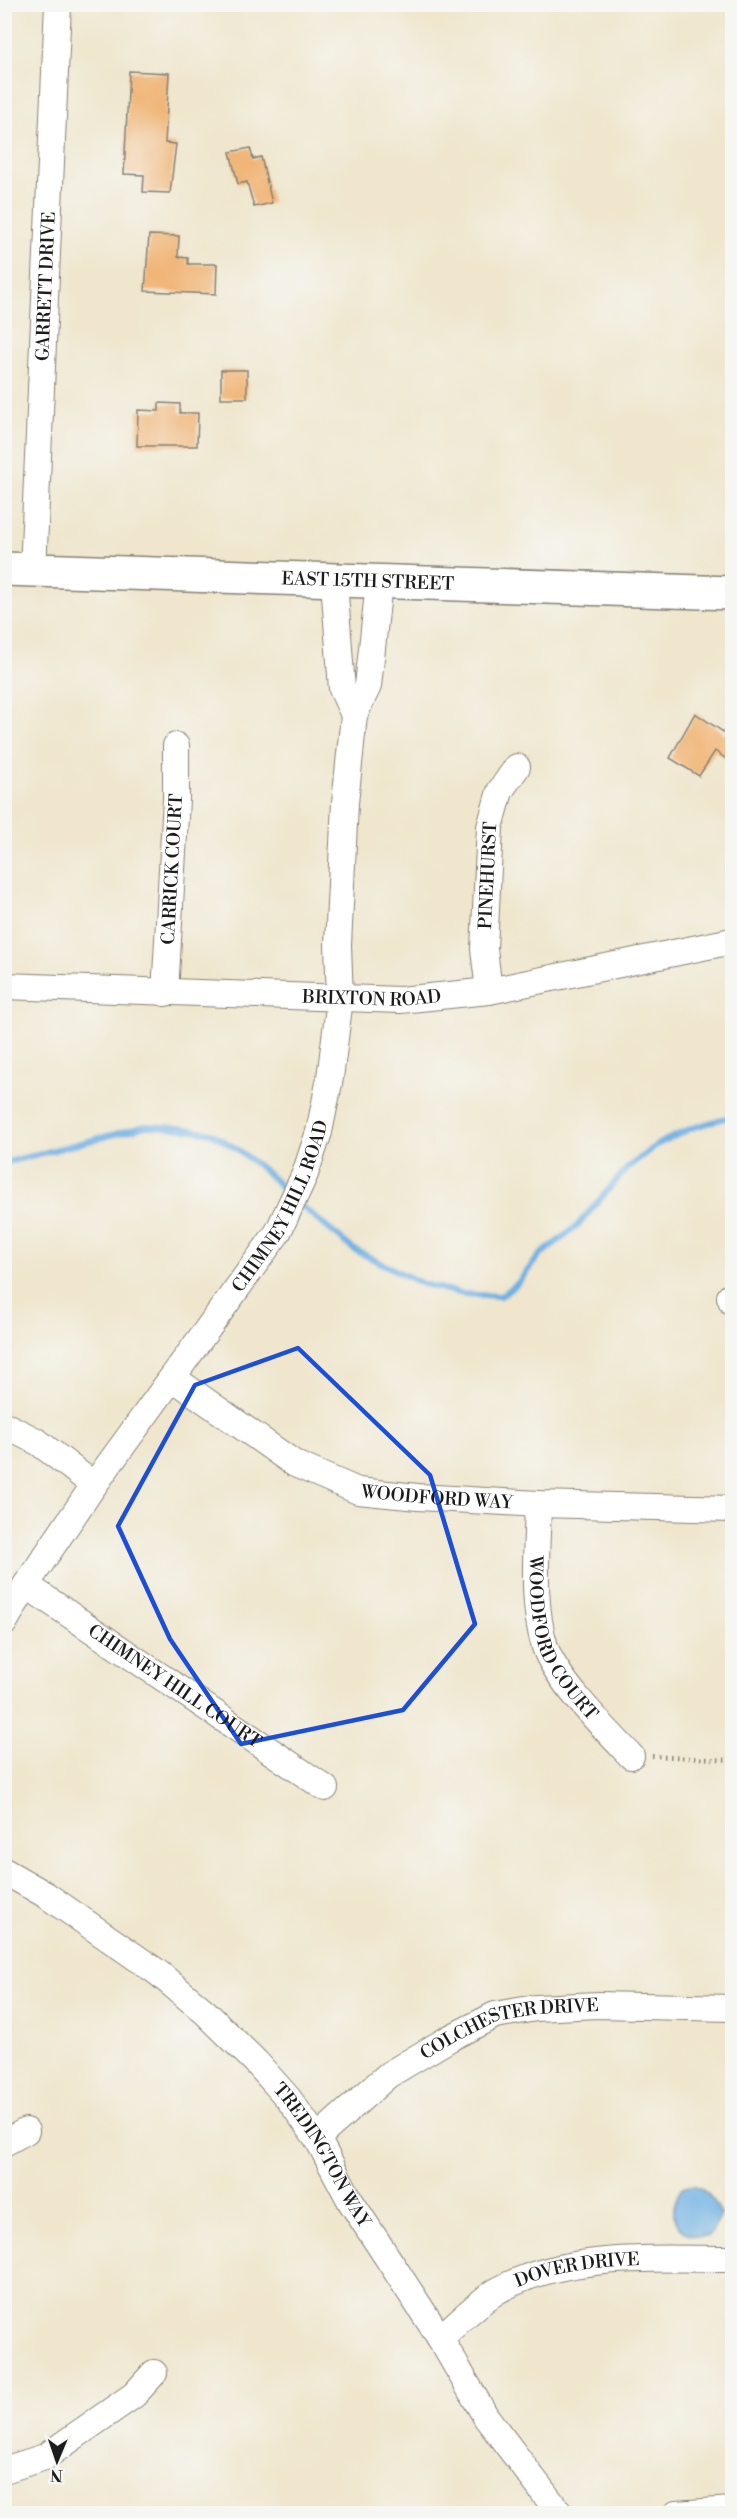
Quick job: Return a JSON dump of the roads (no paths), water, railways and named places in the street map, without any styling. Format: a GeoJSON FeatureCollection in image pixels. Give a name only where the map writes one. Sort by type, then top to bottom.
{"type":"FeatureCollection","features":[{"type":"Feature","properties":{"kind":"main road","name":"EAST 15TH STREET"},"geometry":{"type":"LineString","coordinates":[[19,569],[379,583],[732,593]]}},
{"type":"Feature","properties":{"kind":"street","name":"GARRETT DRIVE"},"geometry":{"type":"LineString","coordinates":[[19,569],[58,4]]}},
{"type":"Feature","properties":{"kind":"street"},"geometry":{"type":"LineString","coordinates":[[334,581],[342,689],[354,716]]}},
{"type":"Feature","properties":{"kind":"street"},"geometry":{"type":"LineString","coordinates":[[354,716],[368,686],[379,583]]}},
{"type":"Feature","properties":{"kind":"street","name":"CHIMNEY HILL ROAD"},"geometry":{"type":"LineString","coordinates":[[4,1623],[26,1585],[94,1485],[278,1232],[305,1174],[319,1132],[330,1078],[340,999],[338,945],[345,803],[354,716]]}},
{"type":"Feature","properties":{"kind":"street","name":"CARRICK COURT"},"geometry":{"type":"LineString","coordinates":[[165,993],[176,799],[176,746]]}},
{"type":"Feature","properties":{"kind":"street","name":"PINEHURST"},"geometry":{"type":"LineString","coordinates":[[489,991],[484,949],[490,827],[500,791],[517,767]]}},
{"type":"Feature","properties":{"kind":"street","name":"BRIXTON ROAD"},"geometry":{"type":"LineString","coordinates":[[4,986],[400,1000],[489,991],[732,941]]}},
{"type":"Feature","properties":{"kind":"street","name":"WOODFORD WAY"},"geometry":{"type":"LineString","coordinates":[[173,1378],[295,1464],[358,1491],[538,1504],[732,1509]]}},
{"type":"Feature","properties":{"kind":"street"},"geometry":{"type":"LineString","coordinates":[[4,1425],[38,1442],[94,1485]]}},
{"type":"Feature","properties":{"kind":"street","name":"WOODFORD COURT"},"geometry":{"type":"LineString","coordinates":[[538,1504],[536,1599],[546,1648],[567,1684],[631,1756]]}},
{"type":"Feature","properties":{"kind":"street","name":"CHIMNEY HILL COURT"},"geometry":{"type":"LineString","coordinates":[[26,1585],[325,1788]]}},
{"type":"Feature","properties":{"kind":"street","name":"TREDINGTON WAY"},"geometry":{"type":"LineString","coordinates":[[4,1871],[46,1895],[148,1966],[204,2012],[256,2062],[288,2098],[317,2138],[351,2202],[440,2338],[486,2417],[560,2514]]}},
{"type":"Feature","properties":{"kind":"street","name":"COLCHESTER DRIVE"},"geometry":{"type":"LineString","coordinates":[[317,2138],[388,2075],[450,2038],[495,2015],[536,2008],[588,2006],[732,2008]]}},
{"type":"Feature","properties":{"kind":"street","name":"DOVER DRIVE"},"geometry":{"type":"LineString","coordinates":[[440,2338],[497,2292],[545,2272],[612,2259],[732,2259]]}},
{"type":"Feature","properties":{"kind":"street"},"geometry":{"type":"LineString","coordinates":[[4,2470],[45,2457],[134,2395],[154,2373]]}},
{"type":"Feature","properties":{"kind":"street"},"geometry":{"type":"LineString","coordinates":[[676,2514],[732,2511]]}},
{"type":"Feature","properties":{"kind":"water"},"geometry":{"type":"Polygon","coordinates":[[[694,2185],[711,2197],[721,2215],[710,2236],[689,2234],[677,2223],[674,2216],[674,2207],[682,2188],[694,2185]]]}},
{"type":"Feature","properties":{"kind":"waterway"},"geometry":{"type":"LineString","coordinates":[[299,1204],[353,1249],[423,1284],[463,1294],[501,1296],[517,1284],[539,1256],[578,1225],[627,1168],[658,1144],[692,1128],[732,1116]]}},
{"type":"Feature","properties":{"kind":"waterway"},"geometry":{"type":"LineString","coordinates":[[4,1163],[146,1126],[180,1128],[211,1133],[237,1149],[290,1195]]}}]}
